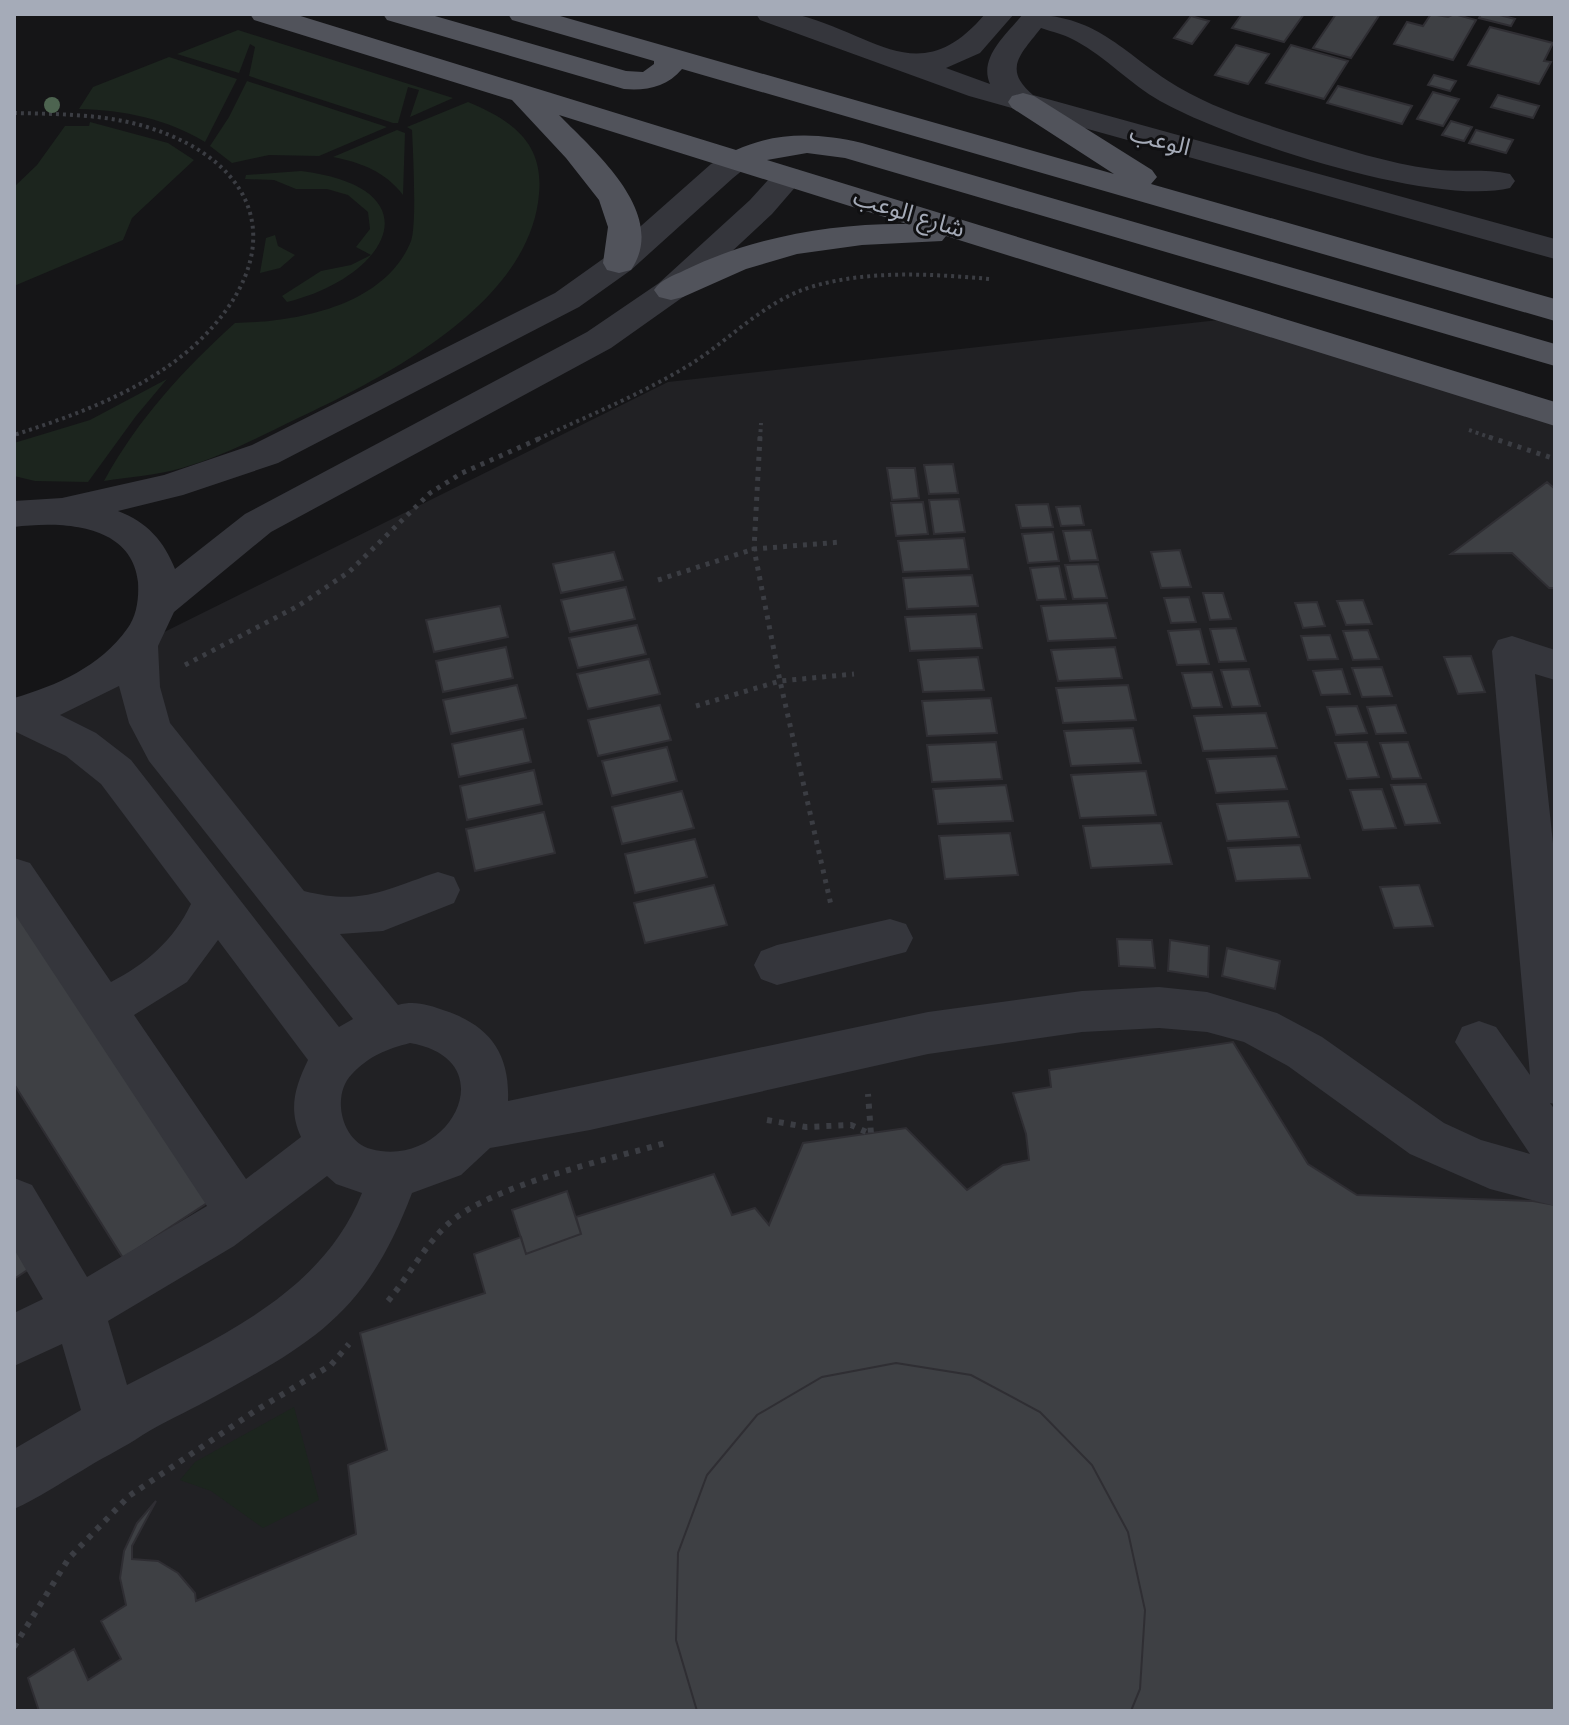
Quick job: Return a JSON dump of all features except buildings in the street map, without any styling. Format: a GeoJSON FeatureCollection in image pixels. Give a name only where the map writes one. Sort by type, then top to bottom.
{"type":"FeatureCollection","features":[{"type":"Feature","properties":{"kind":"main road","name":"شارع الوعب"},"geometry":{"type":"LineString","coordinates":[[264,14],[1555,414]]}},
{"type":"Feature","properties":{"kind":"main road"},"geometry":{"type":"LineString","coordinates":[[397,14],[624,80],[639,81],[662,75],[669,66],[669,56]]}},
{"type":"Feature","properties":{"kind":"main road"},"geometry":{"type":"LineString","coordinates":[[522,14],[1555,310]]}},
{"type":"Feature","properties":{"kind":"main road"},"geometry":{"type":"LineString","coordinates":[[570,14],[594,35]]}},
{"type":"Feature","properties":{"kind":"main road"},"geometry":{"type":"LineString","coordinates":[[739,76],[774,98],[787,112],[799,141],[800,153],[788,177]]}},
{"type":"Feature","properties":{"kind":"main road"},"geometry":{"type":"LineString","coordinates":[[521,92],[610,193],[622,215],[625,239],[619,263]]}},
{"type":"Feature","properties":{"kind":"main road"},"geometry":{"type":"LineString","coordinates":[[1023,102],[1183,204]]}},
{"type":"Feature","properties":{"kind":"main road"},"geometry":{"type":"LineString","coordinates":[[738,161],[758,151],[799,141],[874,156],[1555,355]]}},
{"type":"Feature","properties":{"kind":"main road"},"geometry":{"type":"LineString","coordinates":[[671,290],[709,269],[751,253],[844,235],[932,234],[1021,247]]}},
{"type":"Feature","properties":{"kind":"street","name":"الوعب"},"geometry":{"type":"LineString","coordinates":[[770,14],[900,63],[1023,102],[1555,249]]}},
{"type":"Feature","properties":{"kind":"street"},"geometry":{"type":"LineString","coordinates":[[900,63],[944,60],[961,55],[974,46],[1000,14]]}},
{"type":"Feature","properties":{"kind":"street"},"geometry":{"type":"LineString","coordinates":[[1023,102],[1009,92],[1000,80],[1000,68],[1037,15],[1085,34],[1168,93],[1230,123],[1423,178],[1467,183],[1499,181]]}},
{"type":"Feature","properties":{"kind":"street"},"geometry":{"type":"LineString","coordinates":[[30,509],[170,486],[265,454],[567,300],[619,263],[722,171],[738,161]]}},
{"type":"Feature","properties":{"kind":"street"},"geometry":{"type":"LineString","coordinates":[[157,605],[258,523],[599,340],[671,290],[761,207],[788,177]]}},
{"type":"Feature","properties":{"kind":"street"},"geometry":{"type":"LineString","coordinates":[[14,714],[58,701],[96,682],[138,645],[157,605],[159,577],[148,552],[129,531],[100,517],[30,509]]}},
{"type":"Feature","properties":{"kind":"street"},"geometry":{"type":"LineString","coordinates":[[138,645],[138,690],[143,711],[164,749],[386,1026]]}},
{"type":"Feature","properties":{"kind":"street"},"geometry":{"type":"LineString","coordinates":[[1554,1078],[1512,651],[1555,665]]}},
{"type":"Feature","properties":{"kind":"street"},"geometry":{"type":"LineString","coordinates":[[14,714],[71,737],[96,753],[116,772],[334,1057]]}},
{"type":"Feature","properties":{"kind":"street"},"geometry":{"type":"LineString","coordinates":[[14,876],[240,1213]]}},
{"type":"Feature","properties":{"kind":"street"},"geometry":{"type":"LineString","coordinates":[[290,906],[325,917],[364,918],[403,908],[438,890]]}},
{"type":"Feature","properties":{"kind":"street"},"geometry":{"type":"LineString","coordinates":[[103,1008],[147,988],[171,970],[191,949],[214,902]]}},
{"type":"Feature","properties":{"kind":"street"},"geometry":{"type":"LineString","coordinates":[[777,965],[890,938]]}},
{"type":"Feature","properties":{"kind":"street"},"geometry":{"type":"LineString","coordinates":[[475,1128],[554,1118],[904,1037],[1061,1014],[1159,1008],[1206,1011],[1253,1024],[1298,1045],[1340,1073],[1391,1115],[1451,1150],[1515,1175],[1555,1183]]}},
{"type":"Feature","properties":{"kind":"street"},"geometry":{"type":"LineString","coordinates":[[410,1022],[434,1025],[453,1033],[470,1047],[481,1064],[486,1084],[483,1107],[475,1128],[460,1146],[440,1162],[393,1176],[366,1172],[344,1162],[327,1146],[317,1125],[314,1102],[321,1078],[334,1057],[358,1038],[386,1026],[410,1022]]}},
{"type":"Feature","properties":{"kind":"street"},"geometry":{"type":"LineString","coordinates":[[1554,1078],[1479,1042],[1555,1150]]}},
{"type":"Feature","properties":{"kind":"street"},"geometry":{"type":"LineString","coordinates":[[14,1340],[78,1310],[240,1213],[282,1185],[327,1146]]}},
{"type":"Feature","properties":{"kind":"street"},"geometry":{"type":"LineString","coordinates":[[17,1490],[112,1424],[258,1344],[298,1318],[332,1287],[359,1252],[380,1214],[393,1176]]}},
{"type":"Feature","properties":{"kind":"street"},"geometry":{"type":"LineString","coordinates":[[14,1202],[78,1310],[112,1424]]}},
{"type":"Feature","properties":{"kind":"path"},"geometry":{"type":"LineString","coordinates":[[14,113],[115,118],[167,133],[203,152],[237,180],[253,222],[255,246],[241,290],[208,332],[179,357],[134,387],[84,412],[14,435]]}},
{"type":"Feature","properties":{"kind":"path"},"geometry":{"type":"LineString","coordinates":[[138,690],[298,606],[349,572],[430,493],[462,473],[679,371],[727,339],[758,312],[787,295],[816,285],[873,277],[938,274],[1000,280]]}},
{"type":"Feature","properties":{"kind":"path"},"geometry":{"type":"LineString","coordinates":[[761,423],[754,549],[780,681],[842,951]]}},
{"type":"Feature","properties":{"kind":"path"},"geometry":{"type":"LineString","coordinates":[[1466,429],[1555,459]]}},
{"type":"Feature","properties":{"kind":"path"},"geometry":{"type":"LineString","coordinates":[[658,580],[754,549],[841,542]]}},
{"type":"Feature","properties":{"kind":"path"},"geometry":{"type":"LineString","coordinates":[[696,706],[780,681],[854,674]]}},
{"type":"Feature","properties":{"kind":"path"},"geometry":{"type":"LineString","coordinates":[[765,1120],[806,1127],[851,1125],[871,1134]]}},
{"type":"Feature","properties":{"kind":"path"},"geometry":{"type":"LineString","coordinates":[[381,1308],[450,1222],[489,1201],[568,1172],[670,1142]]}},
{"type":"Feature","properties":{"kind":"path"},"geometry":{"type":"LineString","coordinates":[[14,1647],[69,1558],[129,1496],[255,1411],[331,1365],[350,1342]]}},
{"type":"Feature","properties":{"kind":"shaded area"},"geometry":{"type":"Polygon","coordinates":[[[238,30],[453,98],[410,117],[419,90],[408,87],[398,123],[393,123],[249,76],[255,47],[250,44],[239,73],[177,54],[238,30]]]}},
{"type":"Feature","properties":{"kind":"shaded area"},"geometry":{"type":"Polygon","coordinates":[[[169,57],[237,79],[205,142],[176,127],[145,117],[79,109],[93,87],[169,57]]]}},
{"type":"Feature","properties":{"kind":"shaded area"},"geometry":{"type":"Polygon","coordinates":[[[247,81],[387,127],[319,156],[269,155],[232,163],[210,146],[247,81]]]}},
{"type":"Feature","properties":{"kind":"shaded area"},"geometry":{"type":"Polygon","coordinates":[[[468,102],[498,117],[522,135],[536,160],[539,176],[539,194],[530,234],[509,270],[481,303],[446,333],[369,383],[253,440],[182,468],[104,481],[117,458],[163,396],[235,323],[285,319],[336,306],[381,281],[399,263],[411,241],[414,219],[412,130],[407,127],[468,102]]]}},
{"type":"Feature","properties":{"kind":"shaded area"},"geometry":{"type":"Polygon","coordinates":[[[90,122],[168,143],[194,160],[132,218],[123,240],[14,286],[14,187],[37,165],[65,126],[89,126],[90,122]]]}},
{"type":"Feature","properties":{"kind":"shaded area"},"geometry":{"type":"Polygon","coordinates":[[[397,130],[405,133],[403,195],[389,180],[372,169],[333,157],[397,130]]]}},
{"type":"Feature","properties":{"kind":"shaded area"},"geometry":{"type":"Polygon","coordinates":[[[301,171],[344,180],[371,195],[383,213],[383,234],[371,255],[356,247],[370,229],[368,212],[348,195],[327,189],[296,189],[274,180],[245,179],[246,175],[301,171]]]}},
{"type":"Feature","properties":{"kind":"shaded area"},"geometry":{"type":"Polygon","coordinates":[[[275,235],[278,246],[295,255],[280,268],[260,273],[266,238],[275,235]]]}},
{"type":"Feature","properties":{"kind":"shaded area"},"geometry":{"type":"Polygon","coordinates":[[[371,255],[351,273],[322,290],[287,302],[282,296],[321,271],[351,265],[371,255]]]}},
{"type":"Feature","properties":{"kind":"shaded area"},"geometry":{"type":"Polygon","coordinates":[[[1236,318],[1555,421],[1555,1711],[14,1711],[14,714],[138,645],[668,382],[1236,318]]]}},
{"type":"Feature","properties":{"kind":"shaded area"},"geometry":{"type":"Polygon","coordinates":[[[167,379],[88,482],[35,481],[14,476],[14,443],[90,420],[167,379]]]}},
{"type":"Feature","properties":{"kind":"shaded area"},"geometry":{"type":"Polygon","coordinates":[[[294,1407],[319,1500],[263,1528],[211,1491],[180,1480],[195,1462],[294,1407]]]}}]}
